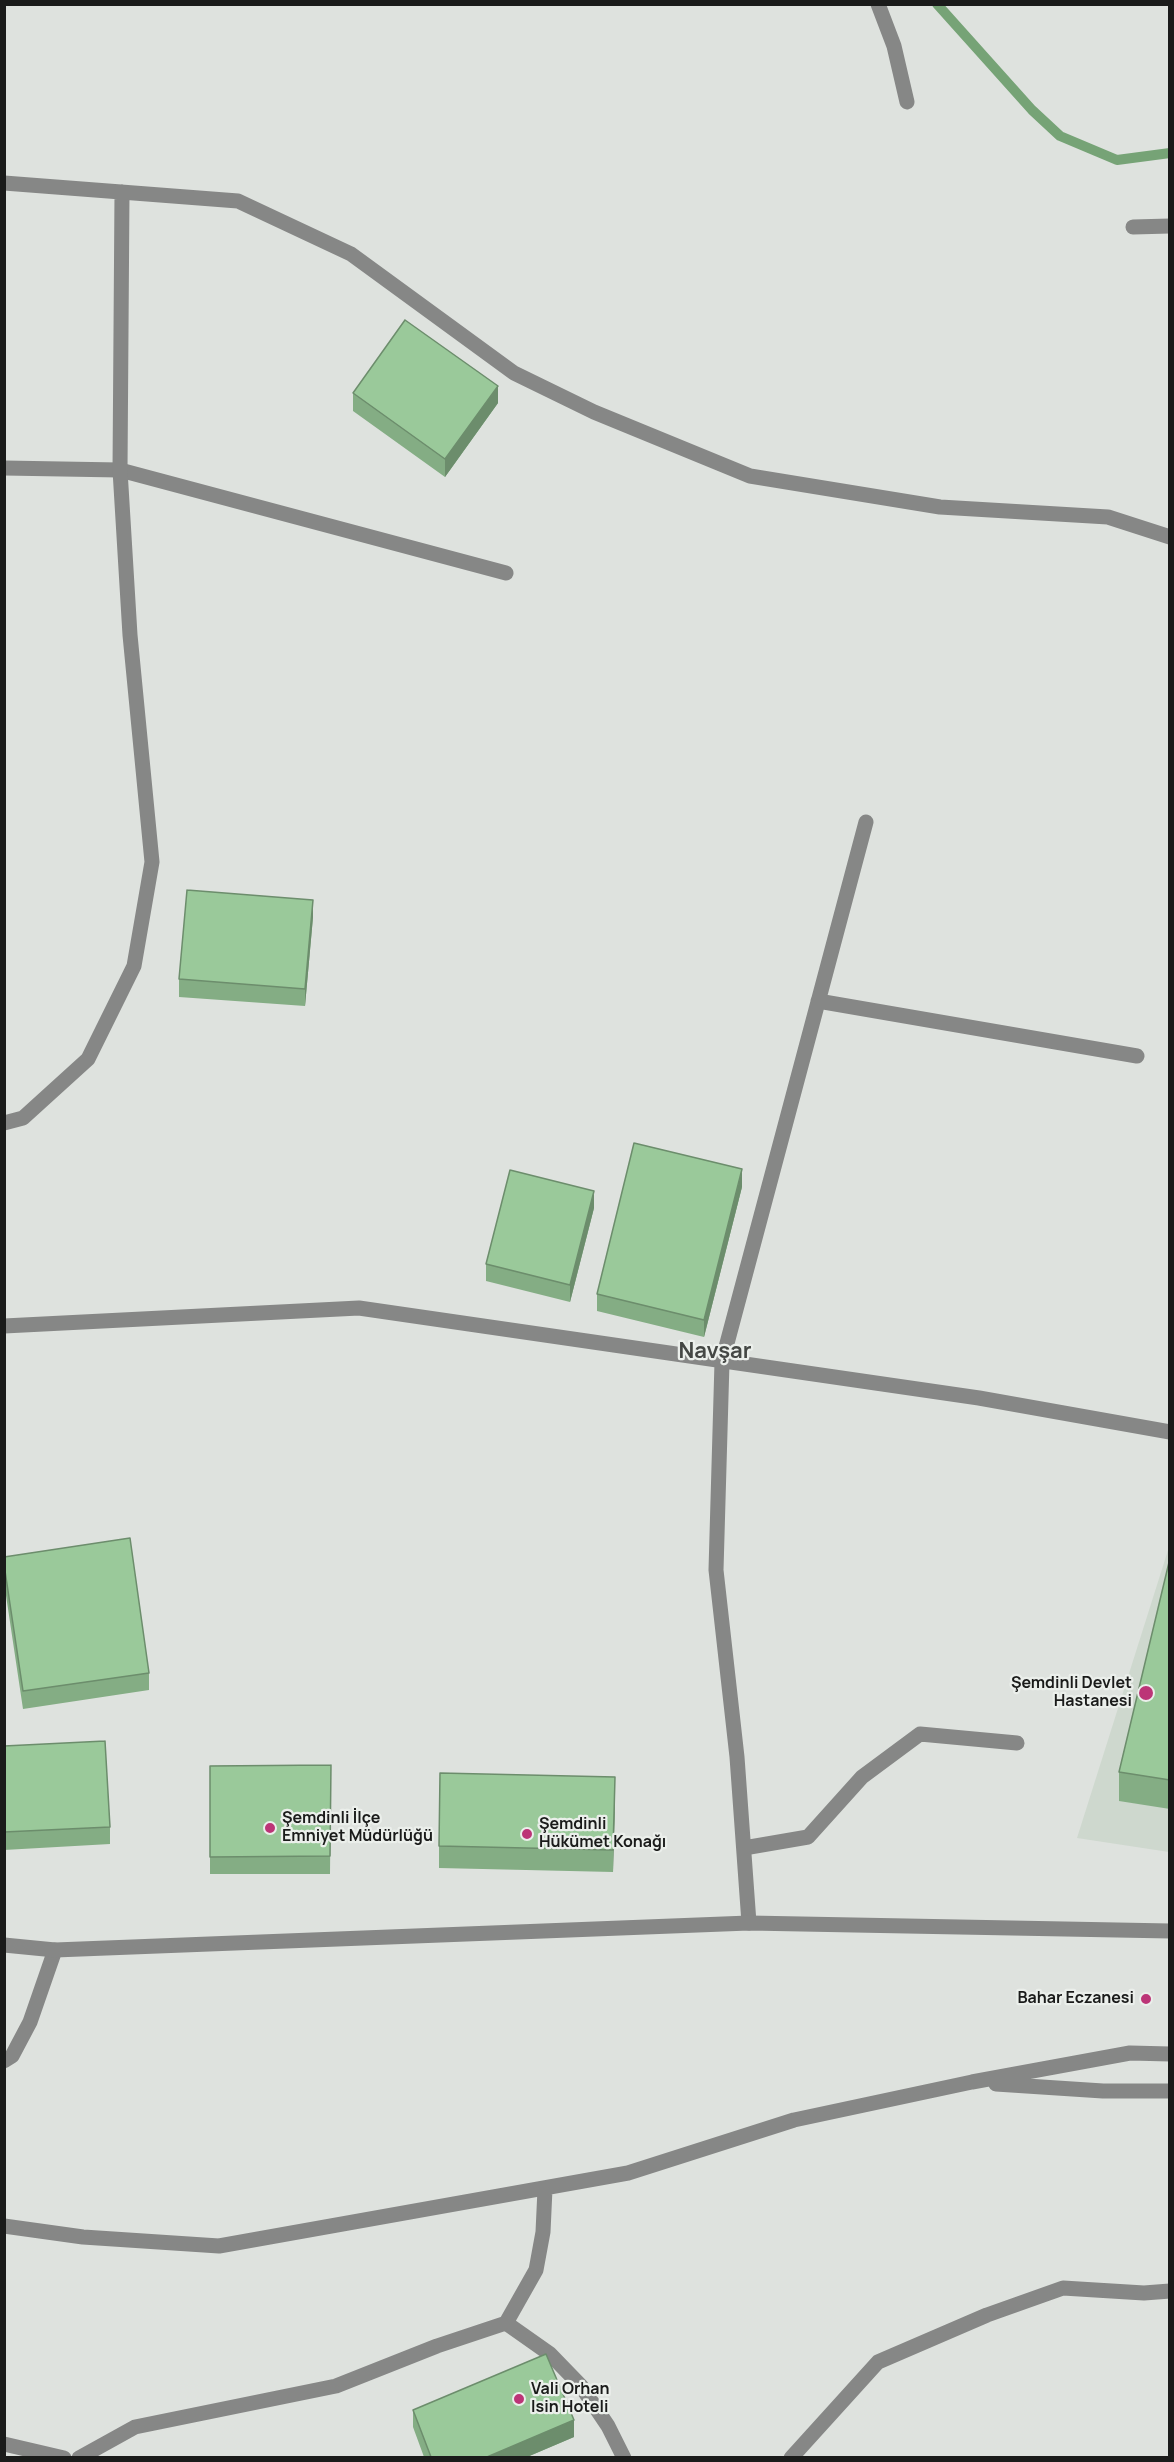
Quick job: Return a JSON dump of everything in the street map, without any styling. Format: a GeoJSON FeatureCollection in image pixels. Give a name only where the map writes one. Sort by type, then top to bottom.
{"type":"FeatureCollection","features":[{"type":"Feature","properties":{"kind":"street"},"geometry":{"type":"LineString","coordinates":[[878,4],[894,46],[907,102]]}},
{"type":"Feature","properties":{"kind":"street"},"geometry":{"type":"LineString","coordinates":[[4,183],[238,201],[351,254],[514,373],[594,412],[750,476],[940,507],[1108,517],[1170,537]]}},
{"type":"Feature","properties":{"kind":"street"},"geometry":{"type":"LineString","coordinates":[[4,1123],[23,1118],[88,1059],[134,966],[152,862],[130,635],[120,470],[122,192]]}},
{"type":"Feature","properties":{"kind":"street"},"geometry":{"type":"LineString","coordinates":[[1133,227],[1170,226]]}},
{"type":"Feature","properties":{"kind":"street"},"geometry":{"type":"LineString","coordinates":[[4,468],[120,470],[506,573]]}},
{"type":"Feature","properties":{"kind":"street"},"geometry":{"type":"LineString","coordinates":[[749,1923],[737,1757],[716,1569],[722,1362],[866,822]]}},
{"type":"Feature","properties":{"kind":"street"},"geometry":{"type":"LineString","coordinates":[[818,1001],[1137,1056]]}},
{"type":"Feature","properties":{"kind":"street"},"geometry":{"type":"LineString","coordinates":[[4,1326],[358,1308],[979,1398],[1170,1432]]}},
{"type":"Feature","properties":{"kind":"street"},"geometry":{"type":"LineString","coordinates":[[744,1848],[808,1837],[862,1777],[920,1734],[1017,1743]]}},
{"type":"Feature","properties":{"kind":"street"},"geometry":{"type":"LineString","coordinates":[[4,1946],[55,1950],[749,1923],[1170,1931]]}},
{"type":"Feature","properties":{"kind":"street"},"geometry":{"type":"LineString","coordinates":[[4,2061],[12,2056],[30,2022],[55,1950]]}},
{"type":"Feature","properties":{"kind":"street"},"geometry":{"type":"LineString","coordinates":[[4,2226],[83,2237],[219,2246],[628,2173],[794,2120],[972,2082],[1130,2054],[1170,2054]]}},
{"type":"Feature","properties":{"kind":"street"},"geometry":{"type":"LineString","coordinates":[[972,2082],[1103,2091],[1170,2091]]}},
{"type":"Feature","properties":{"kind":"street"},"geometry":{"type":"LineString","coordinates":[[80,2457],[135,2427],[336,2386],[437,2346],[506,2323],[536,2270],[543,2232],[544,2189]]}},
{"type":"Feature","properties":{"kind":"street"},"geometry":{"type":"LineString","coordinates":[[791,2457],[878,2362],[987,2315],[1063,2288],[1144,2293],[1170,2291]]}},
{"type":"Feature","properties":{"kind":"street"},"geometry":{"type":"LineString","coordinates":[[506,2323],[550,2354],[580,2386],[608,2427],[624,2457]]}},
{"type":"Feature","properties":{"kind":"street"},"geometry":{"type":"LineString","coordinates":[[4,2444],[64,2457]]}},
{"type":"Feature","properties":{"kind":"shaded area","name":"Şemdinli Devlet Hastanesi"},"geometry":{"type":"Polygon","coordinates":[[[1169,1547],[1169,1852],[1077,1838],[1169,1547]]]}},
{"type":"Feature","properties":{"kind":"building"},"geometry":{"type":"Polygon","coordinates":[[[405,320],[498,386],[445,459],[353,393],[405,320]]]}},
{"type":"Feature","properties":{"kind":"building"},"geometry":{"type":"Polygon","coordinates":[[[187,890],[313,900],[305,989],[179,979],[187,890]]]}},
{"type":"Feature","properties":{"kind":"building"},"geometry":{"type":"Polygon","coordinates":[[[634,1143],[742,1169],[704,1320],[597,1294],[634,1143]]]}},
{"type":"Feature","properties":{"kind":"building"},"geometry":{"type":"Polygon","coordinates":[[[510,1170],[594,1191],[570,1285],[486,1264],[510,1170]]]}},
{"type":"Feature","properties":{"kind":"building"},"geometry":{"type":"Polygon","coordinates":[[[130,1538],[149,1673],[23,1691],[4,1557],[130,1538]]]}},
{"type":"Feature","properties":{"kind":"building"},"geometry":{"type":"Polygon","coordinates":[[[1170,1558],[1170,1780],[1119,1772],[1170,1558]]]}},
{"type":"Feature","properties":{"kind":"building"},"geometry":{"type":"Polygon","coordinates":[[[105,1741],[110,1827],[4,1832],[4,1746],[105,1741]]]}},
{"type":"Feature","properties":{"kind":"building","name":"Şemdinli İlçe Emniyet Müdürlüğü"},"geometry":{"type":"Polygon","coordinates":[[[331,1765],[330,1856],[210,1857],[210,1766],[331,1765]]]}},
{"type":"Feature","properties":{"kind":"building","name":"Şemdinli Hükümet Konağı"},"geometry":{"type":"Polygon","coordinates":[[[440,1773],[615,1777],[613,1850],[439,1846],[440,1773]]]}},
{"type":"Feature","properties":{"kind":"building","name":"Vali Orhan Isin Hoteli"},"geometry":{"type":"Polygon","coordinates":[[[546,2354],[574,2420],[487,2457],[431,2457],[413,2410],[546,2354]]]}},
{"type":"Feature","properties":{"kind":"waterway"},"geometry":{"type":"LineString","coordinates":[[937,4],[1032,110],[1060,136],[1117,160],[1170,153]]}},
{"type":"Feature","properties":{"kind":"place","name":"Şemdinli Devlet Hastanesi"},"geometry":{"type":"Point","coordinates":[1146,1693]}},
{"type":"Feature","properties":{"kind":"place","name":"Şemdinli İlçe Emniyet Müdürlüğü"},"geometry":{"type":"Point","coordinates":[270,1828]}},
{"type":"Feature","properties":{"kind":"place","name":"Şemdinli Hükümet Konağı"},"geometry":{"type":"Point","coordinates":[527,1834]}},
{"type":"Feature","properties":{"kind":"place","name":"Bahar Eczanesi"},"geometry":{"type":"Point","coordinates":[1146,1999]}},
{"type":"Feature","properties":{"kind":"place","name":"Vali Orhan Isin Hoteli"},"geometry":{"type":"Point","coordinates":[519,2399]}},
{"type":"Feature","properties":{"kind":"district","name":"Navşar"},"geometry":{"type":"Point","coordinates":[715,1352]}}]}
